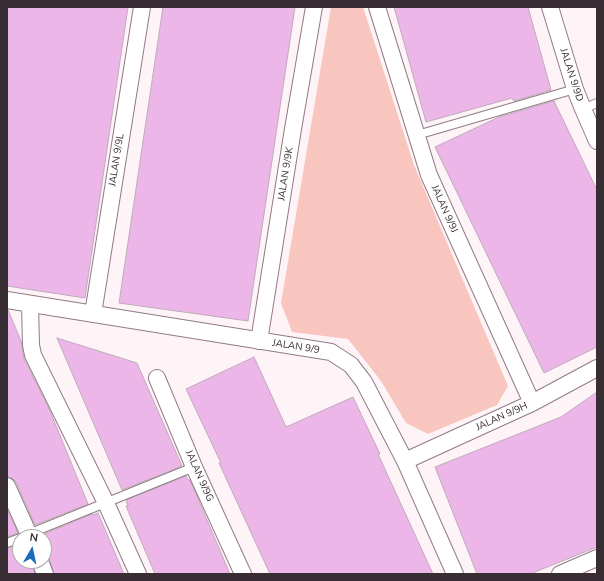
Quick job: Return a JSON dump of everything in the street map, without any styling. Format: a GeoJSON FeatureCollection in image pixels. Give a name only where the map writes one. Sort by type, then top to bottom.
{"type":"FeatureCollection","features":[{"type":"Feature","properties":{"kind":"street","name":"JALAN 9/9L"},"geometry":{"type":"LineString","coordinates":[[93,314],[142,7]]}},
{"type":"Feature","properties":{"kind":"street","name":"JALAN 9/9K"},"geometry":{"type":"LineString","coordinates":[[259,341],[314,7]]}},
{"type":"Feature","properties":{"kind":"street","name":"JALAN 9/9J"},"geometry":{"type":"LineString","coordinates":[[378,7],[429,175],[532,403]]}},
{"type":"Feature","properties":{"kind":"street","name":"JALAN 9/9D"},"geometry":{"type":"LineString","coordinates":[[550,7],[575,89],[590,106],[597,141]]}},
{"type":"Feature","properties":{"kind":"street","name":"JALAN 9/9"},"geometry":{"type":"LineString","coordinates":[[7,300],[331,352],[350,365],[364,382],[405,461],[455,574]]}},
{"type":"Feature","properties":{"kind":"street"},"geometry":{"type":"LineString","coordinates":[[30,304],[31,345],[33,355],[106,502],[138,574]]}},
{"type":"Feature","properties":{"kind":"street","name":"JALAN 9/9H"},"geometry":{"type":"LineString","coordinates":[[405,461],[532,403],[597,368]]}},
{"type":"Feature","properties":{"kind":"street","name":"JALAN 9/9G"},"geometry":{"type":"LineString","coordinates":[[157,378],[194,467],[243,574]]}},
{"type":"Feature","properties":{"kind":"street"},"geometry":{"type":"LineString","coordinates":[[7,486],[22,529]]}},
{"type":"Feature","properties":{"kind":"street"},"geometry":{"type":"LineString","coordinates":[[560,574],[597,558]]}},
{"type":"Feature","properties":{"kind":"lane"},"geometry":{"type":"LineString","coordinates":[[417,135],[575,89]]}},
{"type":"Feature","properties":{"kind":"lane"},"geometry":{"type":"LineString","coordinates":[[42,529],[194,467]]}},
{"type":"Feature","properties":{"kind":"shaded area"},"geometry":{"type":"Polygon","coordinates":[[[331,7],[363,7],[414,165],[508,386],[497,405],[428,434],[406,423],[381,381],[348,339],[292,332],[281,303],[331,7]]]}},
{"type":"Feature","properties":{"kind":"building"},"geometry":{"type":"Polygon","coordinates":[[[7,7],[128,7],[85,298],[7,286],[7,7]]]}},
{"type":"Feature","properties":{"kind":"building"},"geometry":{"type":"Polygon","coordinates":[[[163,7],[295,7],[248,321],[119,303],[163,7]]]}},
{"type":"Feature","properties":{"kind":"building"},"geometry":{"type":"Polygon","coordinates":[[[394,7],[528,7],[551,90],[514,101],[512,98],[426,122],[394,7]]]}},
{"type":"Feature","properties":{"kind":"building"},"geometry":{"type":"Polygon","coordinates":[[[554,101],[597,190],[597,347],[544,373],[435,147],[499,117],[554,101]]]}},
{"type":"Feature","properties":{"kind":"building"},"geometry":{"type":"Polygon","coordinates":[[[7,310],[21,341],[24,359],[50,411],[88,504],[35,525],[16,482],[12,478],[7,477],[7,310]]]}},
{"type":"Feature","properties":{"kind":"building"},"geometry":{"type":"Polygon","coordinates":[[[57,338],[137,363],[182,466],[122,490],[57,338]]]}},
{"type":"Feature","properties":{"kind":"building"},"geometry":{"type":"Polygon","coordinates":[[[254,357],[286,427],[353,397],[433,574],[270,574],[219,463],[221,463],[186,389],[254,357]]]}},
{"type":"Feature","properties":{"kind":"building"},"geometry":{"type":"Polygon","coordinates":[[[597,392],[597,547],[530,574],[477,574],[435,467],[561,417],[597,392]]]}},
{"type":"Feature","properties":{"kind":"building"},"geometry":{"type":"Polygon","coordinates":[[[186,476],[188,480],[190,480],[230,574],[155,574],[126,506],[128,506],[126,500],[186,476]]]}},
{"type":"Feature","properties":{"kind":"building"},"geometry":{"type":"Polygon","coordinates":[[[7,509],[16,529],[12,529],[12,535],[7,537],[7,509]]]}},
{"type":"Feature","properties":{"kind":"building"},"geometry":{"type":"Polygon","coordinates":[[[98,513],[124,574],[54,574],[52,568],[52,531],[92,514],[98,513]]]}},
{"type":"Feature","properties":{"kind":"building"},"geometry":{"type":"Polygon","coordinates":[[[12,546],[12,569],[33,569],[35,574],[7,574],[7,548],[12,546]]]}}]}
